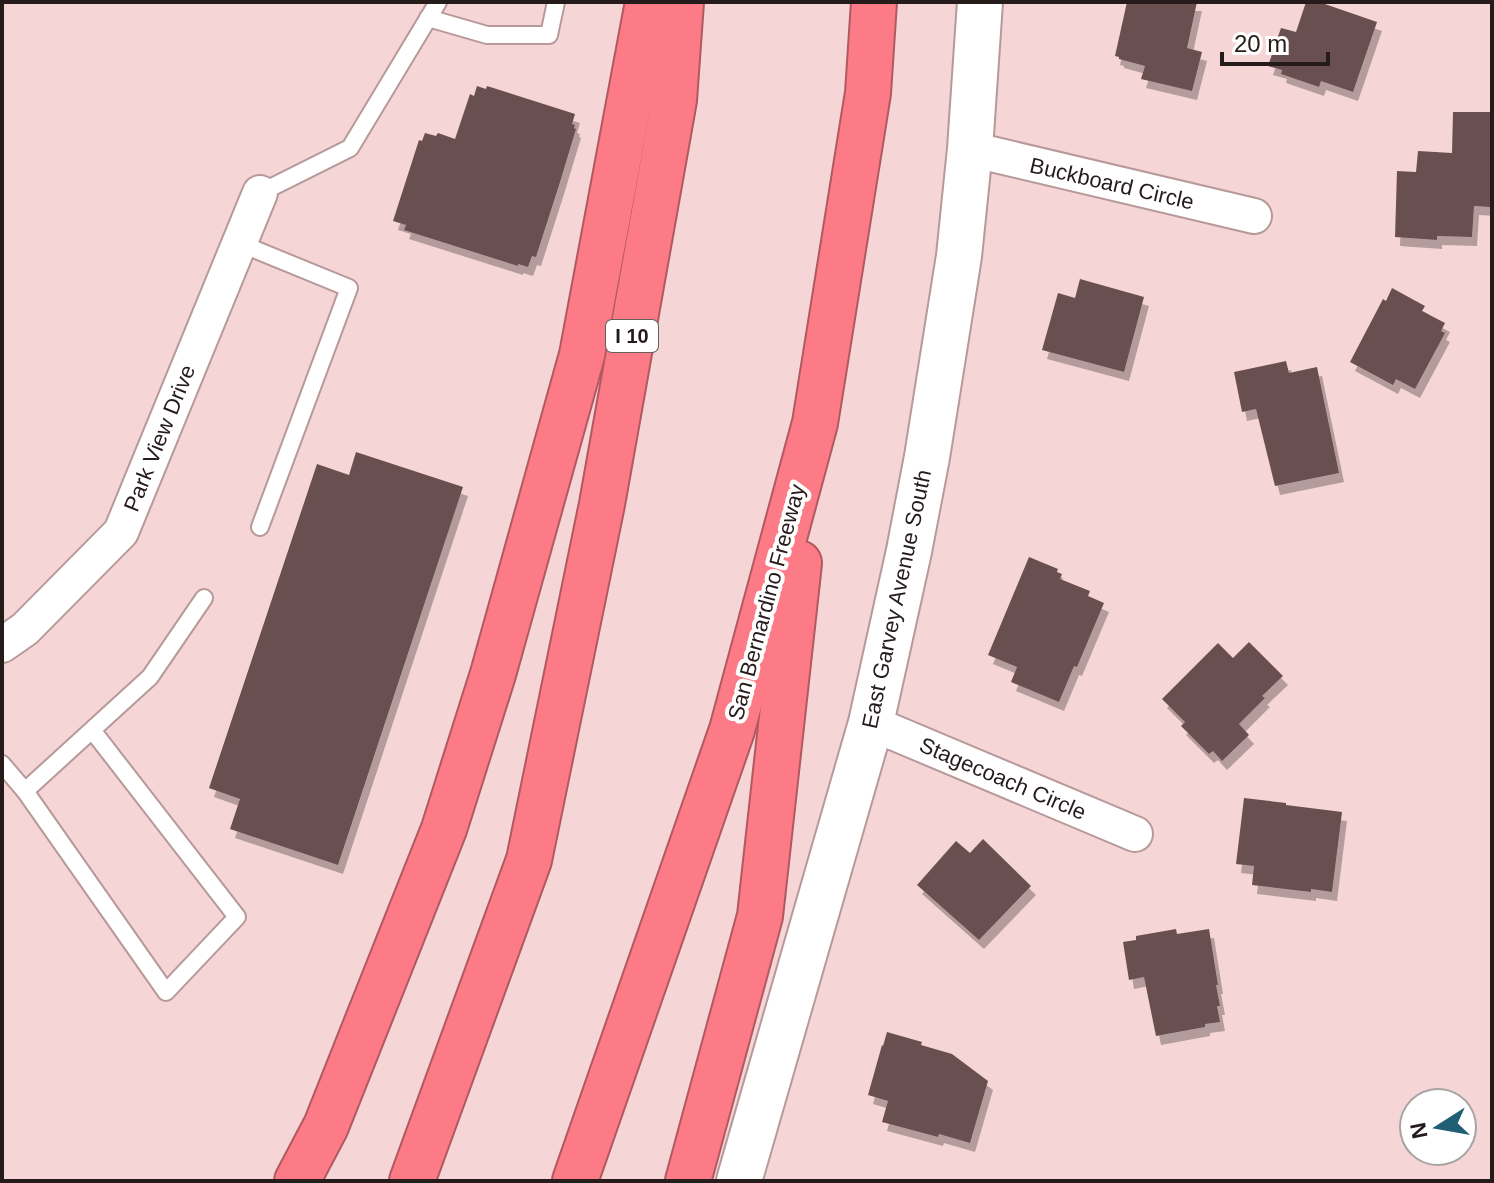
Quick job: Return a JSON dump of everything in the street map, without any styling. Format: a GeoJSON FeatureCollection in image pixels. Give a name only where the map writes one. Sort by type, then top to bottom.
{"type":"FeatureCollection","features":[{"type":"Feature","properties":{"kind":"highway"},"geometry":{"type":"LineString","coordinates":[[297,1181],[326,1126],[444,829],[493,674],[582,355],[648,2]]}},
{"type":"Feature","properties":{"kind":"highway","name":"I 10"},"geometry":{"type":"LineString","coordinates":[[412,1181],[529,860],[602,504],[674,100],[681,2]]}},
{"type":"Feature","properties":{"kind":"highway","name":"San Bernardino Freeway"},"geometry":{"type":"LineString","coordinates":[[575,1181],[732,730],[815,423],[868,93],[874,2]]}},
{"type":"Feature","properties":{"kind":"highway"},"geometry":{"type":"LineString","coordinates":[[688,1181],[760,916],[815,423]]}},
{"type":"Feature","properties":{"kind":"street","name":"East Garvey Avenue South"},"geometry":{"type":"LineString","coordinates":[[739,1181],[871,723],[909,551],[959,256],[980,2]]}},
{"type":"Feature","properties":{"kind":"street","name":"Buckboard Circle"},"geometry":{"type":"LineString","coordinates":[[970,149],[1254,216]]}},
{"type":"Feature","properties":{"kind":"street","name":"Park View Drive"},"geometry":{"type":"LineString","coordinates":[[2,645],[25,629],[121,532],[260,193]]}},
{"type":"Feature","properties":{"kind":"street","name":"Stagecoach Circle"},"geometry":{"type":"LineString","coordinates":[[871,723],[1135,834]]}},
{"type":"Feature","properties":{"kind":"lane"},"geometry":{"type":"LineString","coordinates":[[260,193],[350,148],[438,2]]}},
{"type":"Feature","properties":{"kind":"lane"},"geometry":{"type":"LineString","coordinates":[[428,18],[487,35],[549,35],[556,2]]}},
{"type":"Feature","properties":{"kind":"lane"},"geometry":{"type":"LineString","coordinates":[[239,243],[349,288],[260,527]]}},
{"type":"Feature","properties":{"kind":"lane"},"geometry":{"type":"LineString","coordinates":[[25,791],[150,677],[204,598]]}},
{"type":"Feature","properties":{"kind":"lane"},"geometry":{"type":"LineString","coordinates":[[2,764],[25,791],[166,992],[237,917],[92,730]]}},
{"type":"Feature","properties":{"kind":"building"},"geometry":{"type":"Polygon","coordinates":[[[1127,2],[1197,2],[1187,48],[1202,52],[1192,91],[1141,79],[1145,66],[1115,56],[1127,2]]]}},
{"type":"Feature","properties":{"kind":"building"},"geometry":{"type":"Polygon","coordinates":[[[1306,2],[1319,2],[1377,22],[1353,92],[1321,81],[1319,87],[1281,74],[1282,70],[1268,66],[1281,28],[1296,32],[1306,2]]]}},
{"type":"Feature","properties":{"kind":"building"},"geometry":{"type":"Polygon","coordinates":[[[477,86],[486,89],[487,86],[575,114],[572,124],[576,129],[560,182],[536,257],[532,256],[528,267],[404,230],[406,225],[393,221],[419,140],[422,141],[425,133],[436,136],[438,133],[455,139],[470,94],[474,96],[477,86]]]}},
{"type":"Feature","properties":{"kind":"building"},"geometry":{"type":"Polygon","coordinates":[[[1453,112],[1492,112],[1491,207],[1474,206],[1472,237],[1437,236],[1437,240],[1395,237],[1397,171],[1416,172],[1418,151],[1452,153],[1453,112]]]}},
{"type":"Feature","properties":{"kind":"building"},"geometry":{"type":"Polygon","coordinates":[[[1080,279],[1144,297],[1124,372],[1042,350],[1058,293],[1075,298],[1080,279]]]}},
{"type":"Feature","properties":{"kind":"building"},"geometry":{"type":"Polygon","coordinates":[[[1392,288],[1425,306],[1422,311],[1445,323],[1441,331],[1445,333],[1415,389],[1396,379],[1393,385],[1350,362],[1392,288]]]}},
{"type":"Feature","properties":{"kind":"building"},"geometry":{"type":"Polygon","coordinates":[[[1286,361],[1289,373],[1317,367],[1339,473],[1275,486],[1256,409],[1242,412],[1234,372],[1286,361]]]}},
{"type":"Feature","properties":{"kind":"building"},"geometry":{"type":"Polygon","coordinates":[[[356,452],[463,487],[338,865],[230,829],[240,799],[209,788],[317,464],[349,475],[356,452]]]}},
{"type":"Feature","properties":{"kind":"building"},"geometry":{"type":"Polygon","coordinates":[[[1029,557],[1058,569],[1057,572],[1062,574],[1060,579],[1090,591],[1088,596],[1104,603],[1059,702],[1011,682],[1017,667],[988,655],[1029,557]]]}},
{"type":"Feature","properties":{"kind":"building"},"geometry":{"type":"Polygon","coordinates":[[[1249,642],[1283,676],[1239,724],[1249,735],[1222,761],[1213,751],[1209,754],[1181,726],[1185,722],[1162,699],[1218,643],[1233,658],[1249,642]]]}},
{"type":"Feature","properties":{"kind":"building"},"geometry":{"type":"Polygon","coordinates":[[[1244,798],[1342,812],[1332,892],[1252,885],[1254,866],[1236,864],[1244,798]]]}},
{"type":"Feature","properties":{"kind":"building"},"geometry":{"type":"Polygon","coordinates":[[[983,839],[1031,886],[979,940],[917,885],[956,841],[970,853],[983,839]]]}},
{"type":"Feature","properties":{"kind":"building"},"geometry":{"type":"Polygon","coordinates":[[[1176,929],[1177,934],[1209,929],[1220,1022],[1156,1036],[1144,977],[1129,980],[1123,942],[1136,940],[1136,936],[1176,929]]]}},
{"type":"Feature","properties":{"kind":"building"},"geometry":{"type":"Polygon","coordinates":[[[887,1032],[952,1054],[988,1081],[970,1143],[882,1122],[888,1101],[868,1095],[887,1032]]]}}]}
